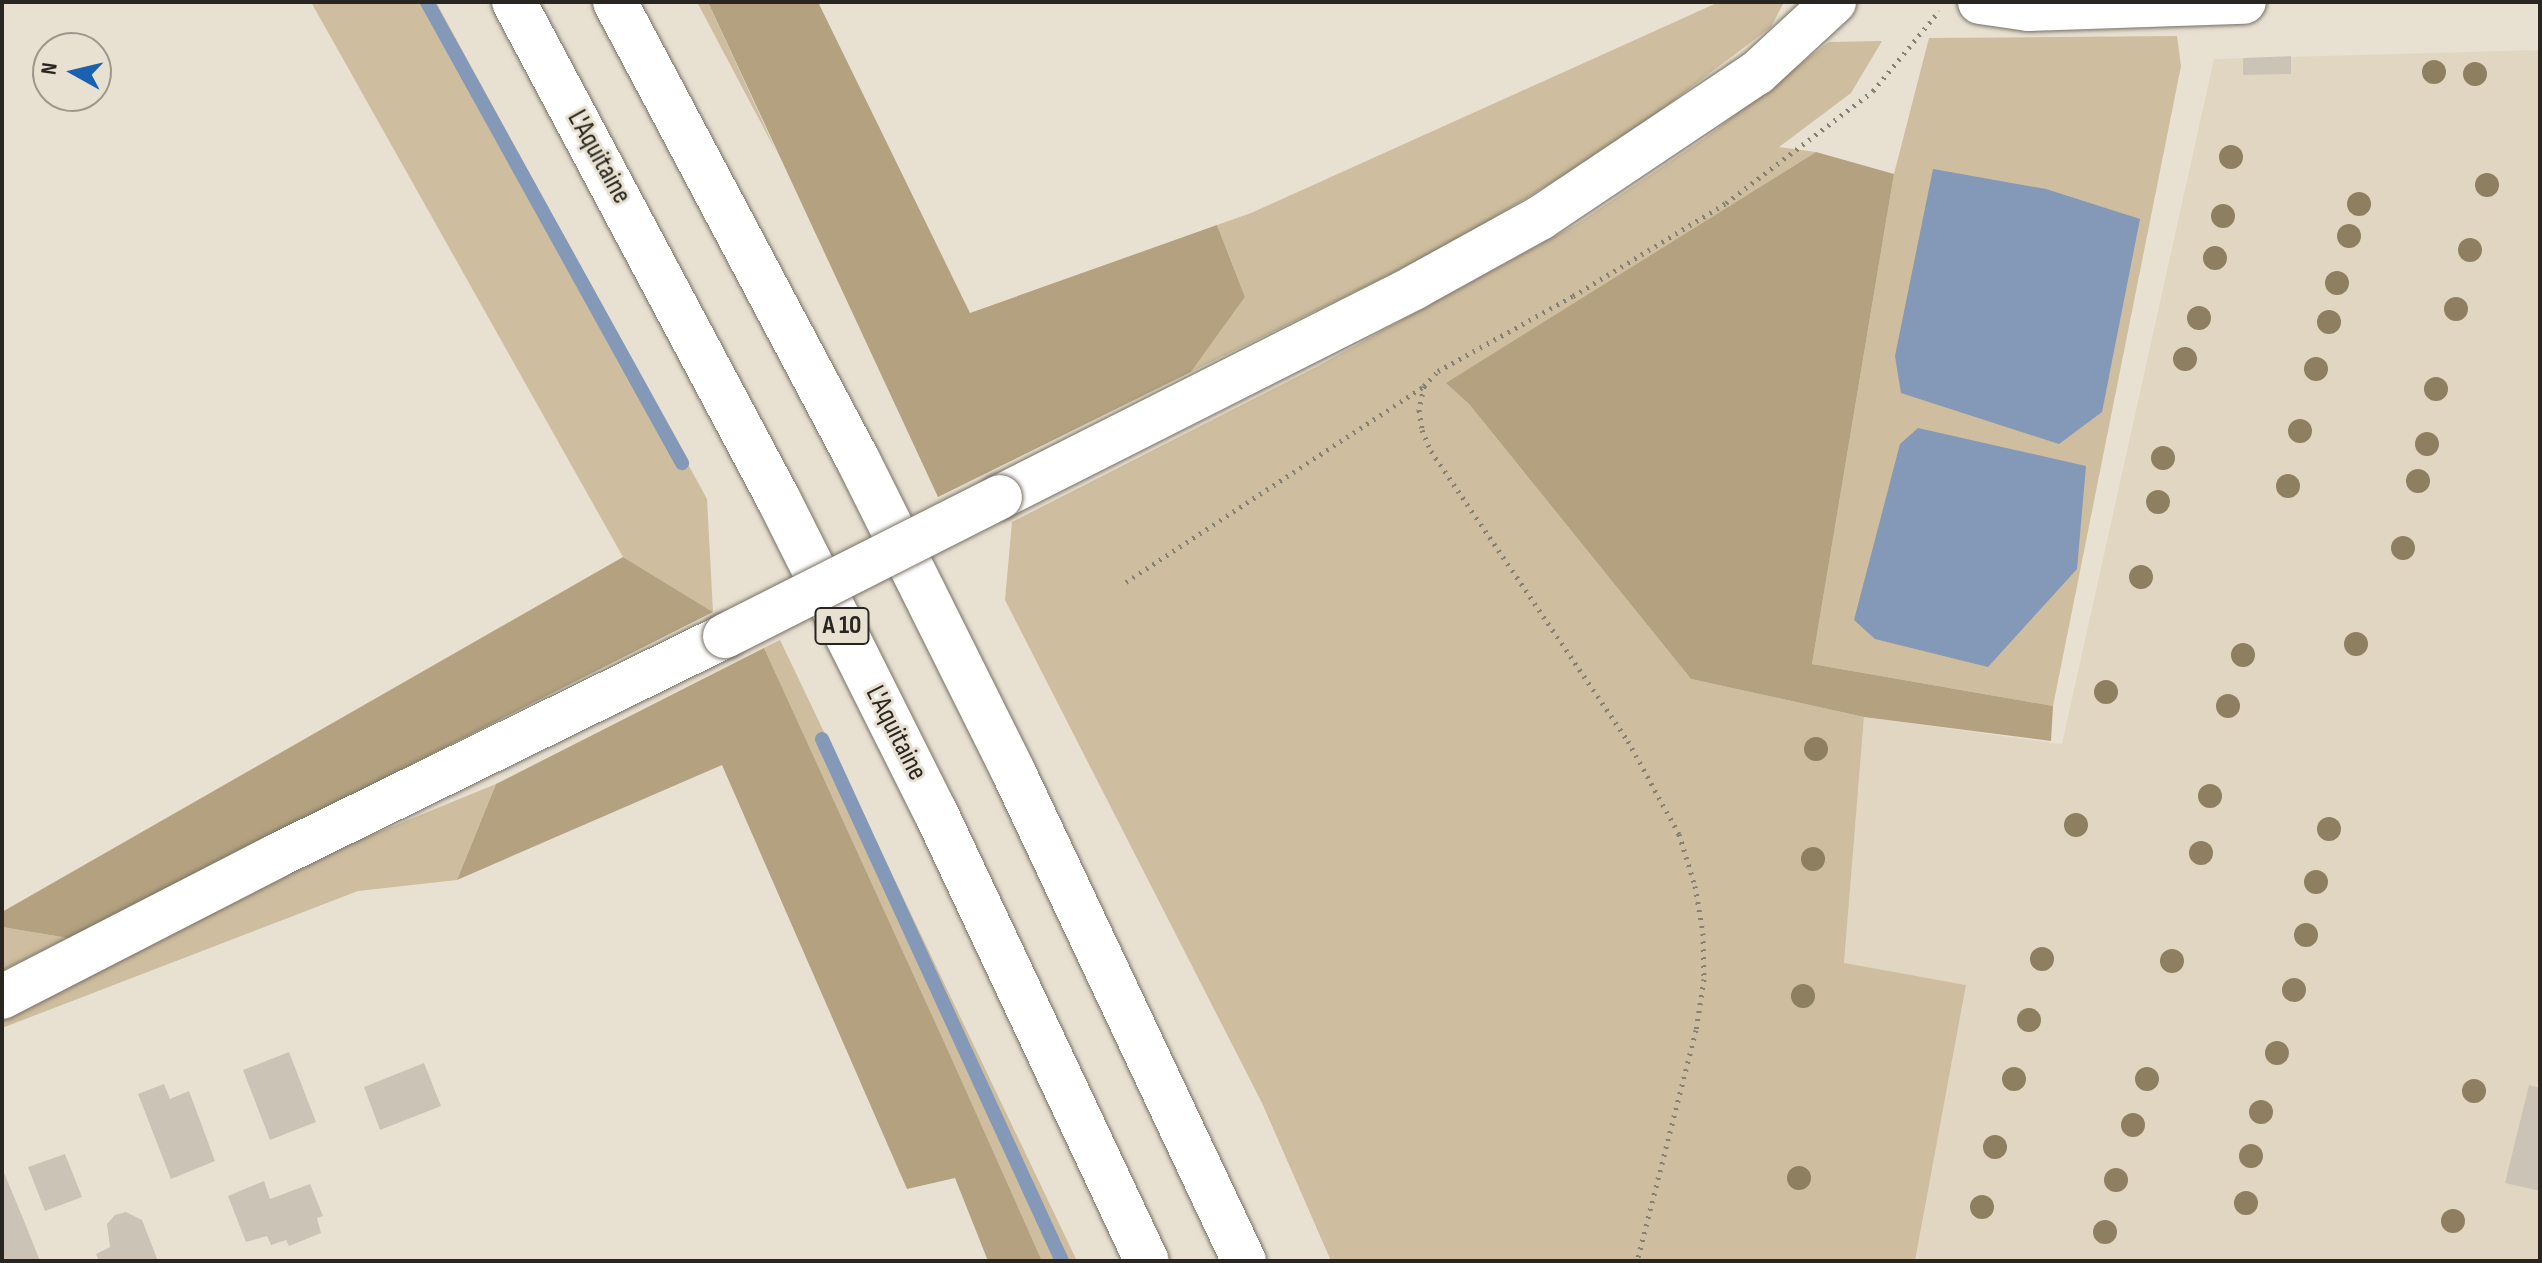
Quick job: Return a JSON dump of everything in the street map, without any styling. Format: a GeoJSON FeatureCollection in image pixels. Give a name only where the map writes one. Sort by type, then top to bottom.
{"type":"FeatureCollection","features":[{"type":"Feature","properties":{"kind":"main road","name":"L'Aquitaine"},"geometry":{"type":"LineString","coordinates":[[514,2],[787,516],[935,811],[1147,1261]]}},
{"type":"Feature","properties":{"kind":"main road"},"geometry":{"type":"LineString","coordinates":[[615,2],[794,338],[992,729],[1244,1261]]}},
{"type":"Feature","properties":{"kind":"main road"},"geometry":{"type":"LineString","coordinates":[[2,997],[276,856],[725,636],[1415,287],[1540,218],[1757,73],[1834,2]]}},
{"type":"Feature","properties":{"kind":"main road"},"geometry":{"type":"LineString","coordinates":[[1980,2],[2028,9],[2244,2]]}},
{"type":"Feature","properties":{"kind":"path"},"geometry":{"type":"LineString","coordinates":[[1126,582],[1424,386],[1438,371],[1573,296],[1726,203],[1873,91],[1945,2]]}},
{"type":"Feature","properties":{"kind":"path"},"geometry":{"type":"LineString","coordinates":[[1424,386],[1419,410],[1422,430],[1431,451],[1628,741],[1679,834],[1695,886],[1703,933],[1704,979],[1696,1030],[1637,1261]]}},
{"type":"Feature","properties":{"kind":"shaded area"},"geometry":{"type":"Polygon","coordinates":[[[311,2],[436,2],[707,499],[713,612],[623,557],[311,2]]]}},
{"type":"Feature","properties":{"kind":"shaded area"},"geometry":{"type":"Polygon","coordinates":[[[697,2],[708,2],[777,153],[697,2]]]}},
{"type":"Feature","properties":{"kind":"shaded area"},"geometry":{"type":"Polygon","coordinates":[[[708,2],[818,2],[970,313],[1217,225],[1245,297],[1191,372],[938,497],[708,2]]]}},
{"type":"Feature","properties":{"kind":"shaded area"},"geometry":{"type":"Polygon","coordinates":[[[1719,2],[1784,2],[1771,27],[1616,144],[1440,250],[1191,372],[1245,297],[1217,225],[1251,213],[1719,2]]]}},
{"type":"Feature","properties":{"kind":"shaded area"},"geometry":{"type":"Polygon","coordinates":[[[2177,36],[2181,66],[2053,706],[1812,664],[1894,174],[1929,38],[2177,36]]]}},
{"type":"Feature","properties":{"kind":"shaded area"},"geometry":{"type":"Polygon","coordinates":[[[1882,41],[1851,93],[1779,147],[1816,152],[1447,383],[1469,404],[1691,679],[1864,717],[1844,963],[1966,985],[1915,1261],[1331,1261],[1262,1103],[1005,600],[1012,522],[1318,366],[1577,224],[1705,138],[1829,42],[1882,41]]]}},
{"type":"Feature","properties":{"kind":"shaded area"},"geometry":{"type":"Polygon","coordinates":[[[2540,50],[2540,1261],[1915,1261],[1966,985],[1844,964],[1864,717],[2062,744],[2214,59],[2540,50]]]}},
{"type":"Feature","properties":{"kind":"shaded area"},"geometry":{"type":"Polygon","coordinates":[[[1816,152],[1894,174],[1812,664],[2053,706],[2051,741],[1864,717],[1691,679],[1469,404],[1446,383],[1816,152]]]}},
{"type":"Feature","properties":{"kind":"shaded area"},"geometry":{"type":"Polygon","coordinates":[[[623,557],[713,612],[68,938],[2,927],[2,912],[623,557]]]}},
{"type":"Feature","properties":{"kind":"shaded area"},"geometry":{"type":"Polygon","coordinates":[[[780,640],[1077,1261],[1042,1261],[764,648],[780,640]]]}},
{"type":"Feature","properties":{"kind":"shaded area"},"geometry":{"type":"Polygon","coordinates":[[[764,648],[1042,1261],[988,1261],[955,1178],[907,1189],[722,765],[457,880],[496,784],[764,648]]]}},
{"type":"Feature","properties":{"kind":"shaded area"},"geometry":{"type":"Polygon","coordinates":[[[496,784],[457,880],[358,891],[2,1028],[2,1019],[318,857],[496,784]]]}},
{"type":"Feature","properties":{"kind":"shaded area"},"geometry":{"type":"Polygon","coordinates":[[[2,927],[68,938],[2,971],[2,927]]]}},
{"type":"Feature","properties":{"kind":"water"},"geometry":{"type":"Polygon","coordinates":[[[1933,169],[2046,189],[2140,219],[2102,412],[2059,444],[1901,393],[1895,356],[1933,169]]]}},
{"type":"Feature","properties":{"kind":"water"},"geometry":{"type":"Polygon","coordinates":[[[1918,428],[2086,466],[2077,569],[1988,667],[1875,639],[1854,620],[1900,444],[1918,428]]]}},
{"type":"Feature","properties":{"kind":"building"},"geometry":{"type":"Polygon","coordinates":[[[2291,56],[2291,74],[2243,75],[2243,58],[2291,56]]]}},
{"type":"Feature","properties":{"kind":"building"},"geometry":{"type":"Polygon","coordinates":[[[289,1052],[316,1122],[270,1140],[243,1070],[289,1052]]]}},
{"type":"Feature","properties":{"kind":"building"},"geometry":{"type":"Polygon","coordinates":[[[424,1063],[441,1106],[380,1130],[364,1087],[424,1063]]]}},
{"type":"Feature","properties":{"kind":"building"},"geometry":{"type":"Polygon","coordinates":[[[164,1084],[170,1099],[189,1091],[215,1161],[171,1179],[138,1094],[164,1084]]]}},
{"type":"Feature","properties":{"kind":"building"},"geometry":{"type":"Polygon","coordinates":[[[2529,1085],[2540,1088],[2540,1191],[2505,1183],[2529,1085]]]}},
{"type":"Feature","properties":{"kind":"building"},"geometry":{"type":"Polygon","coordinates":[[[65,1154],[82,1197],[45,1211],[28,1167],[65,1154]]]}},
{"type":"Feature","properties":{"kind":"building"},"geometry":{"type":"Polygon","coordinates":[[[2,1168],[22,1216],[40,1261],[2,1261],[2,1168]]]}},
{"type":"Feature","properties":{"kind":"building"},"geometry":{"type":"Polygon","coordinates":[[[264,1181],[270,1199],[310,1184],[323,1216],[317,1218],[321,1233],[289,1246],[286,1240],[271,1245],[267,1236],[246,1242],[228,1196],[264,1181]]]}},
{"type":"Feature","properties":{"kind":"building"},"geometry":{"type":"Polygon","coordinates":[[[126,1212],[142,1220],[158,1261],[99,1261],[96,1254],[110,1247],[107,1224],[115,1215],[126,1212]]]}},
{"type":"Feature","properties":{"kind":"waterway"},"geometry":{"type":"LineString","coordinates":[[427,2],[682,463]]}},
{"type":"Feature","properties":{"kind":"waterway"},"geometry":{"type":"LineString","coordinates":[[822,739],[1062,1261]]}}]}
